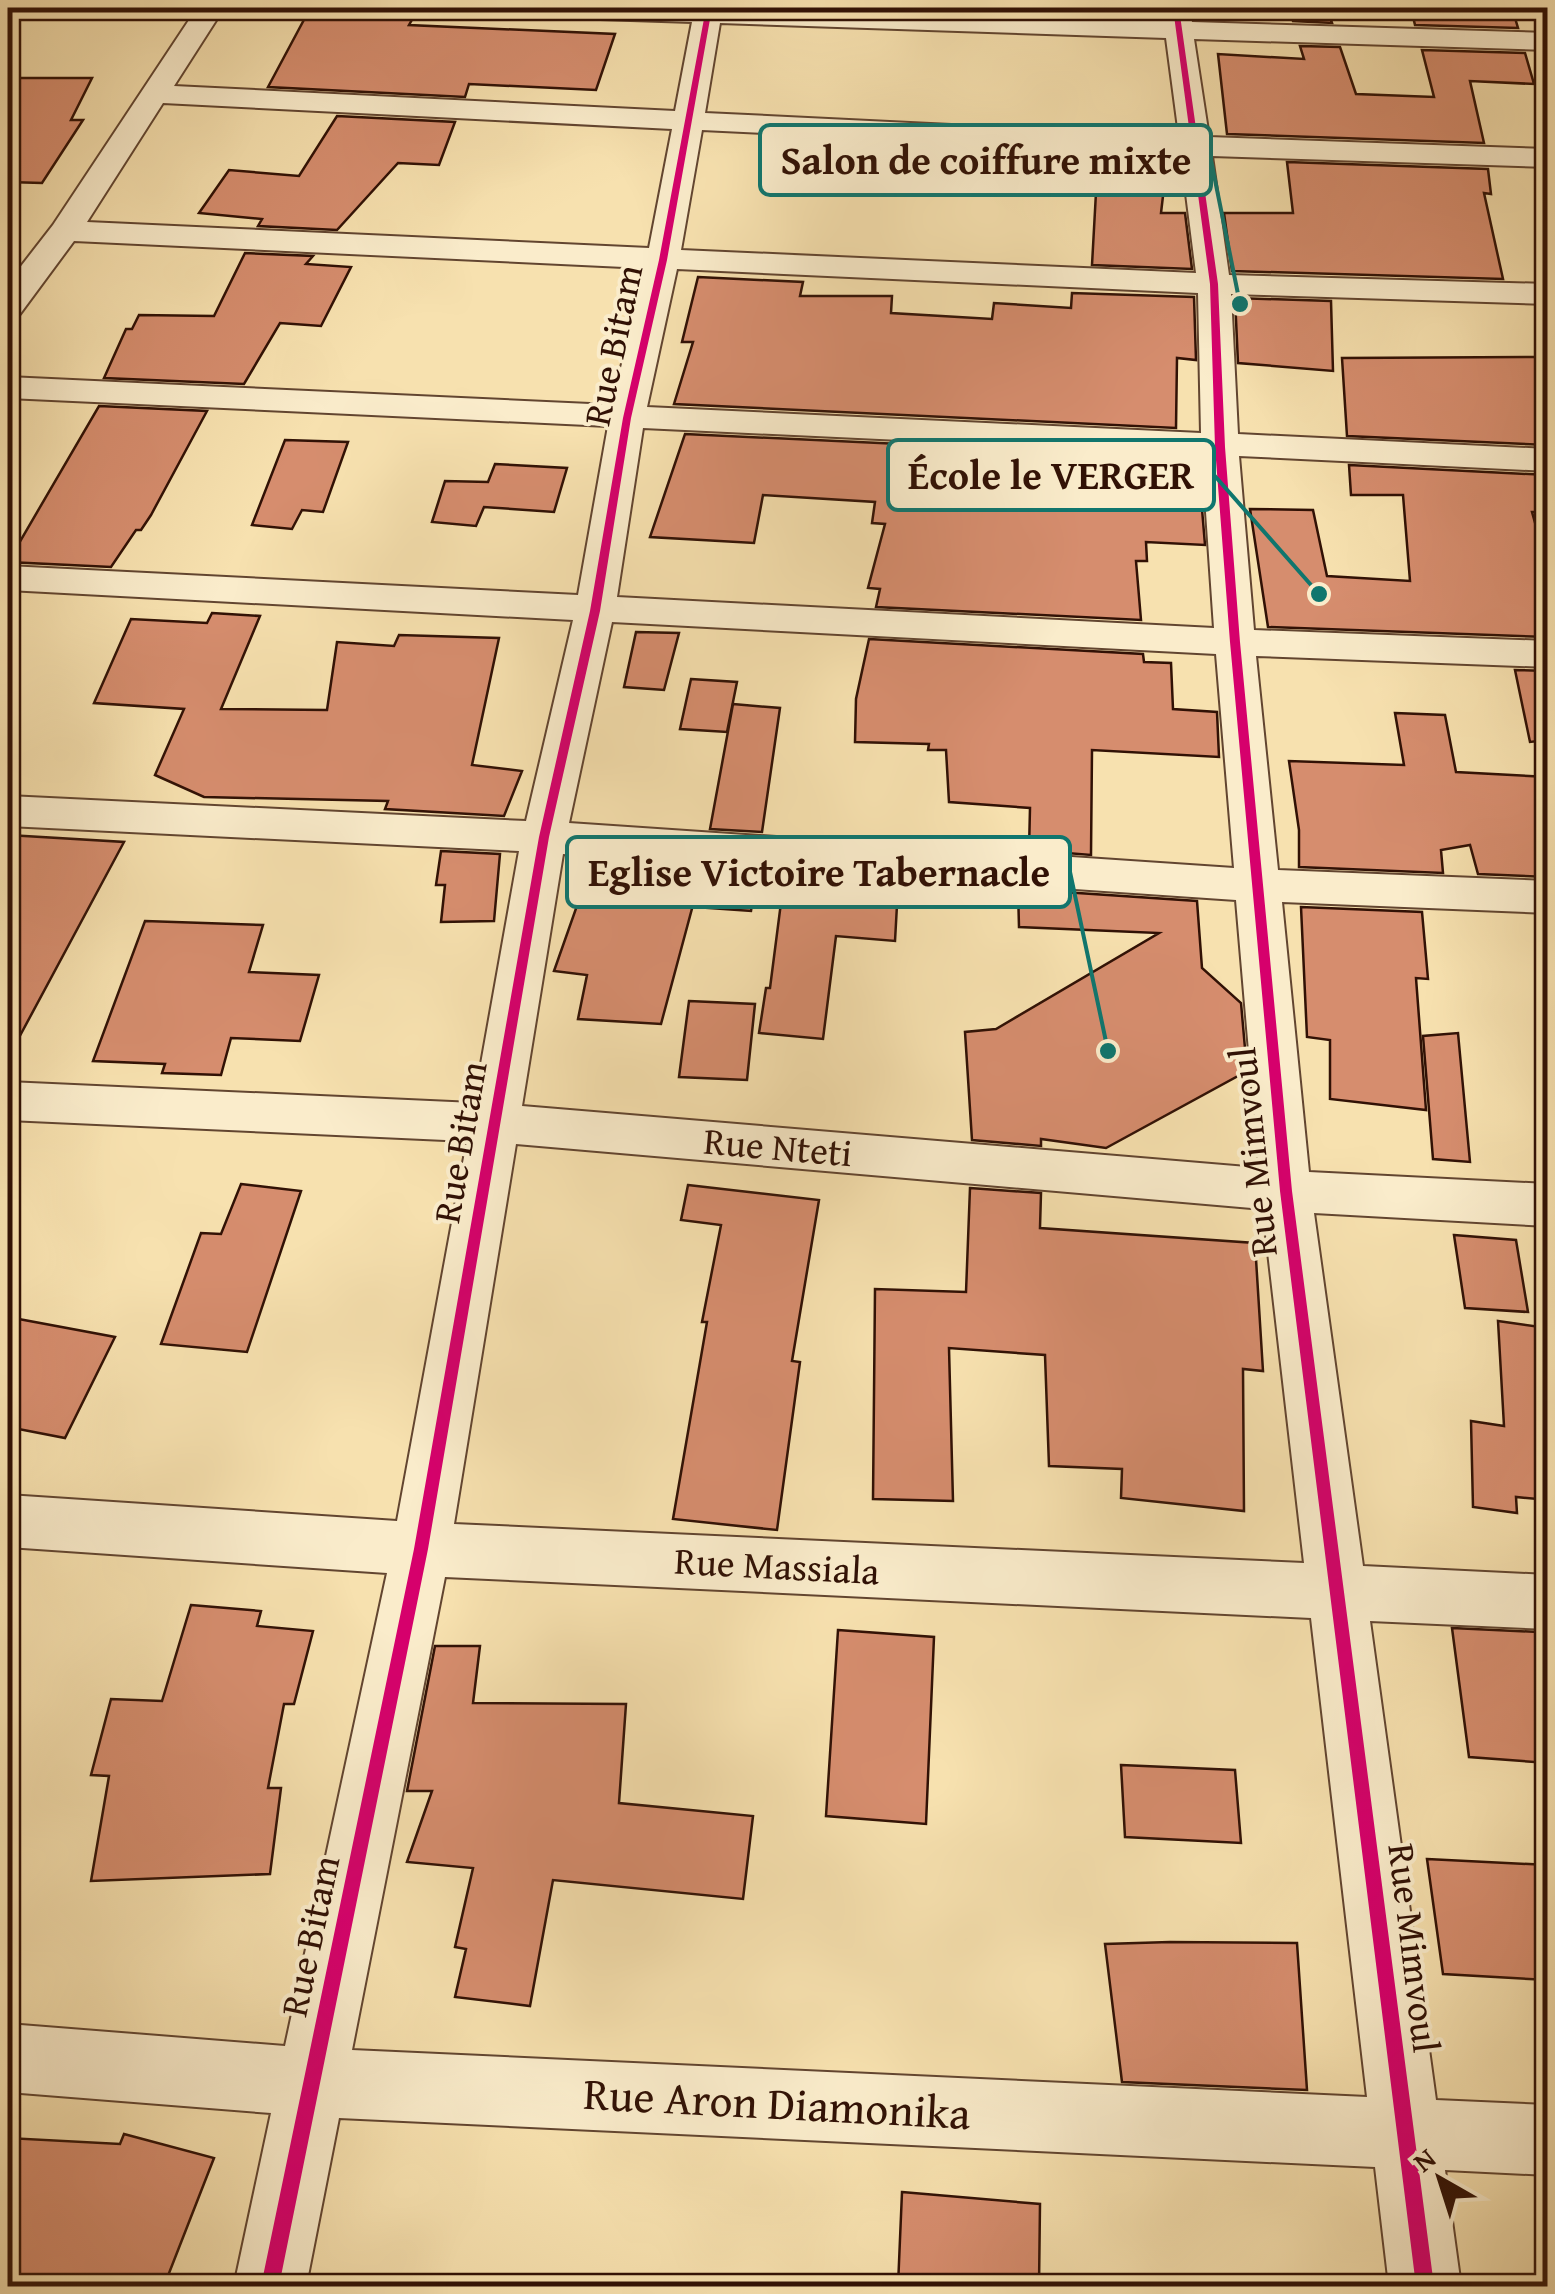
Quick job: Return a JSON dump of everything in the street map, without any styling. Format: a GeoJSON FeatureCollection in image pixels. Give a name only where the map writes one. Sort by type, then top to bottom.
{"type":"FeatureCollection","features":[{"type":"Feature","properties":{"kind":"street"},"geometry":{"type":"LineString","coordinates":[[8,307],[22,264],[65,231],[210,8]]}},
{"type":"Feature","properties":{"kind":"street"},"geometry":{"type":"LineString","coordinates":[[506,8],[1178,18],[1548,42]]}},
{"type":"Feature","properties":{"kind":"street","name":"Rue Bitam"},"geometry":{"type":"LineString","coordinates":[[270,2286],[421,1549],[544,837],[595,611],[627,418],[663,260],[709,10]]}},
{"type":"Feature","properties":{"kind":"street","name":"Rue Mimvoul"},"geometry":{"type":"LineString","coordinates":[[1178,18],[1214,284],[1220,447],[1234,642],[1286,1191],[1425,2286]]}},
{"type":"Feature","properties":{"kind":"street"},"geometry":{"type":"LineString","coordinates":[[153,94],[1196,146],[1548,158]]}},
{"type":"Feature","properties":{"kind":"street"},"geometry":{"type":"LineString","coordinates":[[65,231],[1214,284],[1548,294]]}},
{"type":"Feature","properties":{"kind":"street"},"geometry":{"type":"LineString","coordinates":[[8,387],[1548,460]]}},
{"type":"Feature","properties":{"kind":"street"},"geometry":{"type":"LineString","coordinates":[[8,578],[595,611],[1548,654]]}},
{"type":"Feature","properties":{"kind":"street"},"geometry":{"type":"LineString","coordinates":[[8,811],[544,837],[1255,885],[1548,897]]}},
{"type":"Feature","properties":{"kind":"street","name":"Rue Nteti"},"geometry":{"type":"LineString","coordinates":[[8,1101],[492,1123],[1286,1191],[1548,1206]]}},
{"type":"Feature","properties":{"kind":"street","name":"Rue Massiala"},"geometry":{"type":"LineString","coordinates":[[8,1521],[421,1549],[1548,1602]]}},
{"type":"Feature","properties":{"kind":"street","name":"Rue Aron Diamonika"},"geometry":{"type":"LineString","coordinates":[[8,2058],[310,2082],[1548,2140]]}},
{"type":"Feature","properties":{"kind":"building"},"geometry":{"type":"Polygon","coordinates":[[[1289,8],[1327,8],[1332,23],[1293,21],[1289,8]]]}},
{"type":"Feature","properties":{"kind":"building"},"geometry":{"type":"Polygon","coordinates":[[[1411,8],[1512,8],[1518,28],[1415,25],[1411,8]]]}},
{"type":"Feature","properties":{"kind":"building"},"geometry":{"type":"Polygon","coordinates":[[[306,16],[413,18],[409,25],[615,34],[596,90],[469,84],[465,97],[268,87],[306,16]]]}},
{"type":"Feature","properties":{"kind":"building"},"geometry":{"type":"Polygon","coordinates":[[[1300,46],[1340,47],[1356,94],[1434,97],[1422,50],[1525,53],[1534,84],[1470,81],[1484,143],[1227,134],[1218,54],[1304,59],[1300,46]]]}},
{"type":"Feature","properties":{"kind":"building"},"geometry":{"type":"Polygon","coordinates":[[[8,78],[92,78],[71,120],[83,120],[42,183],[8,182],[8,78]]]}},
{"type":"Feature","properties":{"kind":"building"},"geometry":{"type":"Polygon","coordinates":[[[337,116],[455,122],[439,165],[398,163],[337,230],[258,226],[262,219],[199,213],[229,170],[299,176],[337,116]]]}},
{"type":"Feature","properties":{"kind":"building"},"geometry":{"type":"Polygon","coordinates":[[[1098,156],[1167,162],[1161,213],[1185,213],[1192,269],[1092,265],[1098,156]]]}},
{"type":"Feature","properties":{"kind":"building"},"geometry":{"type":"Polygon","coordinates":[[[1287,162],[1488,169],[1491,194],[1484,193],[1503,279],[1232,271],[1224,213],[1293,213],[1287,162]]]}},
{"type":"Feature","properties":{"kind":"building"},"geometry":{"type":"Polygon","coordinates":[[[245,253],[313,256],[306,264],[351,267],[321,326],[280,323],[244,384],[104,378],[126,329],[132,329],[139,315],[214,316],[245,253]]]}},
{"type":"Feature","properties":{"kind":"building"},"geometry":{"type":"Polygon","coordinates":[[[698,277],[803,282],[800,296],[892,296],[891,313],[992,319],[994,303],[1071,308],[1072,293],[1194,297],[1196,360],[1177,358],[1176,428],[674,404],[693,342],[682,342],[698,277]]]}},
{"type":"Feature","properties":{"kind":"building"},"geometry":{"type":"Polygon","coordinates":[[[1235,298],[1331,301],[1333,371],[1238,363],[1235,298]]]}},
{"type":"Feature","properties":{"kind":"building"},"geometry":{"type":"Polygon","coordinates":[[[1548,357],[1548,445],[1347,436],[1342,358],[1548,357]]]}},
{"type":"Feature","properties":{"kind":"building"},"geometry":{"type":"Polygon","coordinates":[[[99,406],[207,411],[151,515],[111,567],[8,562],[99,406]]]}},
{"type":"Feature","properties":{"kind":"building"},"geometry":{"type":"Polygon","coordinates":[[[685,434],[1176,457],[1176,464],[1189,464],[1198,508],[1202,509],[1205,545],[1146,542],[1147,561],[1136,561],[1141,620],[876,607],[880,589],[868,588],[885,524],[872,523],[875,502],[763,495],[754,543],[650,537],[685,434]]]}},
{"type":"Feature","properties":{"kind":"building"},"geometry":{"type":"Polygon","coordinates":[[[285,440],[348,442],[323,512],[302,510],[292,529],[252,525],[285,440]]]}},
{"type":"Feature","properties":{"kind":"building"},"geometry":{"type":"Polygon","coordinates":[[[495,464],[567,468],[554,512],[484,507],[476,526],[432,522],[445,481],[488,482],[495,464]]]}},
{"type":"Feature","properties":{"kind":"building"},"geometry":{"type":"Polygon","coordinates":[[[1349,465],[1548,475],[1548,512],[1532,512],[1548,569],[1548,637],[1268,627],[1250,509],[1313,510],[1327,576],[1410,581],[1403,495],[1351,495],[1349,465]]]}},
{"type":"Feature","properties":{"kind":"building"},"geometry":{"type":"Polygon","coordinates":[[[212,613],[260,616],[221,709],[327,710],[337,642],[394,646],[399,635],[499,638],[472,765],[522,771],[504,816],[385,809],[388,801],[204,797],[155,775],[184,709],[94,703],[131,619],[207,623],[212,613]]]}},
{"type":"Feature","properties":{"kind":"building"},"geometry":{"type":"Polygon","coordinates":[[[636,632],[679,633],[664,690],[624,687],[636,632]]]}},
{"type":"Feature","properties":{"kind":"building"},"geometry":{"type":"Polygon","coordinates":[[[869,639],[1143,654],[1144,662],[1171,663],[1173,709],[1217,712],[1219,757],[1092,750],[1091,855],[1029,850],[1030,808],[949,802],[946,750],[928,750],[929,744],[855,742],[856,699],[869,639]]]}},
{"type":"Feature","properties":{"kind":"building"},"geometry":{"type":"Polygon","coordinates":[[[1515,670],[1548,671],[1548,740],[1530,742],[1515,670]]]}},
{"type":"Feature","properties":{"kind":"building"},"geometry":{"type":"Polygon","coordinates":[[[691,679],[737,682],[727,732],[680,729],[691,679]]]}},
{"type":"Feature","properties":{"kind":"building"},"geometry":{"type":"Polygon","coordinates":[[[733,704],[780,708],[762,832],[710,829],[733,704]]]}},
{"type":"Feature","properties":{"kind":"building"},"geometry":{"type":"Polygon","coordinates":[[[1395,713],[1445,715],[1456,772],[1548,777],[1548,877],[1478,874],[1470,845],[1441,850],[1443,873],[1299,867],[1299,830],[1289,761],[1404,765],[1395,713]]]}},
{"type":"Feature","properties":{"kind":"building"},"geometry":{"type":"Polygon","coordinates":[[[8,835],[124,842],[8,1058],[8,835]]]}},
{"type":"Feature","properties":{"kind":"building"},"geometry":{"type":"Polygon","coordinates":[[[441,851],[500,854],[494,921],[441,922],[445,885],[436,885],[441,851]]]}},
{"type":"Feature","properties":{"kind":"building"},"geometry":{"type":"Polygon","coordinates":[[[592,863],[701,875],[661,1024],[578,1019],[587,975],[554,971],[592,863]]]}},
{"type":"Feature","properties":{"kind":"building"},"geometry":{"type":"Polygon","coordinates":[[[703,867],[757,871],[751,911],[696,907],[703,867]]]}},
{"type":"Feature","properties":{"kind":"building"},"geometry":{"type":"Polygon","coordinates":[[[843,882],[898,887],[895,941],[836,936],[823,1039],[759,1033],[766,988],[770,988],[783,887],[842,891],[843,882]]]}},
{"type":"Feature","properties":{"kind":"building"},"geometry":{"type":"Polygon","coordinates":[[[1018,889],[1197,901],[1202,968],[1241,1003],[1247,1071],[1106,1148],[1041,1139],[1041,1146],[972,1140],[965,1032],[996,1029],[1159,933],[1019,927],[1018,889]]]}},
{"type":"Feature","properties":{"kind":"building"},"geometry":{"type":"Polygon","coordinates":[[[1301,907],[1422,912],[1428,979],[1416,978],[1426,1110],[1330,1099],[1330,1040],[1307,1037],[1301,907]]]}},
{"type":"Feature","properties":{"kind":"building"},"geometry":{"type":"Polygon","coordinates":[[[145,921],[263,925],[249,972],[319,975],[300,1041],[231,1038],[221,1075],[162,1073],[165,1064],[93,1061],[145,921]]]}},
{"type":"Feature","properties":{"kind":"building"},"geometry":{"type":"Polygon","coordinates":[[[689,1001],[755,1004],[747,1080],[679,1077],[689,1001]]]}},
{"type":"Feature","properties":{"kind":"building"},"geometry":{"type":"Polygon","coordinates":[[[1458,1033],[1470,1162],[1433,1159],[1423,1036],[1458,1033]]]}},
{"type":"Feature","properties":{"kind":"building"},"geometry":{"type":"Polygon","coordinates":[[[241,1184],[301,1191],[247,1352],[161,1344],[201,1233],[221,1234],[241,1184]]]}},
{"type":"Feature","properties":{"kind":"building"},"geometry":{"type":"Polygon","coordinates":[[[688,1185],[819,1200],[792,1361],[800,1362],[777,1530],[673,1519],[707,1322],[702,1322],[721,1225],[681,1220],[688,1185]]]}},
{"type":"Feature","properties":{"kind":"building"},"geometry":{"type":"Polygon","coordinates":[[[970,1188],[1041,1193],[1040,1228],[1255,1243],[1263,1371],[1243,1369],[1244,1511],[1121,1498],[1122,1469],[1049,1466],[1045,1355],[949,1348],[953,1501],[873,1499],[875,1289],[966,1292],[970,1188]]]}},
{"type":"Feature","properties":{"kind":"building"},"geometry":{"type":"Polygon","coordinates":[[[1454,1235],[1516,1240],[1528,1312],[1465,1308],[1454,1235]]]}},
{"type":"Feature","properties":{"kind":"building"},"geometry":{"type":"Polygon","coordinates":[[[8,1317],[115,1337],[65,1438],[8,1427],[8,1317]]]}},
{"type":"Feature","properties":{"kind":"building"},"geometry":{"type":"Polygon","coordinates":[[[1498,1321],[1548,1328],[1548,1500],[1516,1497],[1517,1513],[1473,1507],[1471,1421],[1504,1426],[1498,1321]]]}},
{"type":"Feature","properties":{"kind":"building"},"geometry":{"type":"Polygon","coordinates":[[[191,1605],[261,1611],[257,1626],[313,1631],[294,1704],[284,1704],[268,1788],[281,1788],[270,1874],[91,1881],[109,1776],[91,1775],[111,1699],[162,1701],[191,1605]]]}},
{"type":"Feature","properties":{"kind":"building"},"geometry":{"type":"Polygon","coordinates":[[[1452,1628],[1538,1632],[1548,1689],[1548,1763],[1469,1757],[1452,1628]]]}},
{"type":"Feature","properties":{"kind":"building"},"geometry":{"type":"Polygon","coordinates":[[[838,1630],[934,1637],[926,1824],[826,1816],[838,1630]]]}},
{"type":"Feature","properties":{"kind":"building"},"geometry":{"type":"Polygon","coordinates":[[[435,1646],[480,1646],[473,1703],[626,1704],[619,1803],[753,1816],[743,1899],[553,1880],[530,2006],[455,1997],[466,1949],[455,1947],[473,1868],[407,1862],[432,1791],[407,1791],[435,1646]]]}},
{"type":"Feature","properties":{"kind":"building"},"geometry":{"type":"Polygon","coordinates":[[[1121,1765],[1235,1770],[1241,1843],[1125,1837],[1121,1765]]]}},
{"type":"Feature","properties":{"kind":"building"},"geometry":{"type":"Polygon","coordinates":[[[1427,1859],[1548,1865],[1548,1980],[1443,1974],[1427,1859]]]}},
{"type":"Feature","properties":{"kind":"building"},"geometry":{"type":"Polygon","coordinates":[[[1297,1943],[1307,2090],[1122,2082],[1105,1944],[1297,1943]]]}},
{"type":"Feature","properties":{"kind":"building"},"geometry":{"type":"Polygon","coordinates":[[[124,2134],[214,2158],[164,2286],[8,2286],[8,2138],[120,2144],[124,2134]]]}},
{"type":"Feature","properties":{"kind":"building"},"geometry":{"type":"Polygon","coordinates":[[[902,2192],[1040,2204],[1039,2286],[898,2286],[902,2192]]]}},
{"type":"Feature","properties":{"kind":"cycle path"},"geometry":{"type":"LineString","coordinates":[[270,2286],[421,1549],[544,837],[595,611],[627,418],[663,260],[709,8]]}},
{"type":"Feature","properties":{"kind":"cycle path"},"geometry":{"type":"LineString","coordinates":[[1176,8],[1214,284],[1220,447],[1235,642],[1286,1191],[1425,2286]]}},
{"type":"Feature","properties":{"kind":"place","name":"Salon de coiffure mixte"},"geometry":{"type":"Point","coordinates":[1240,304]}},
{"type":"Feature","properties":{"kind":"place","name":"École le VERGER"},"geometry":{"type":"Point","coordinates":[1319,594]}},
{"type":"Feature","properties":{"kind":"place","name":"Eglise Victoire Tabernacle"},"geometry":{"type":"Point","coordinates":[1108,1051]}}]}
